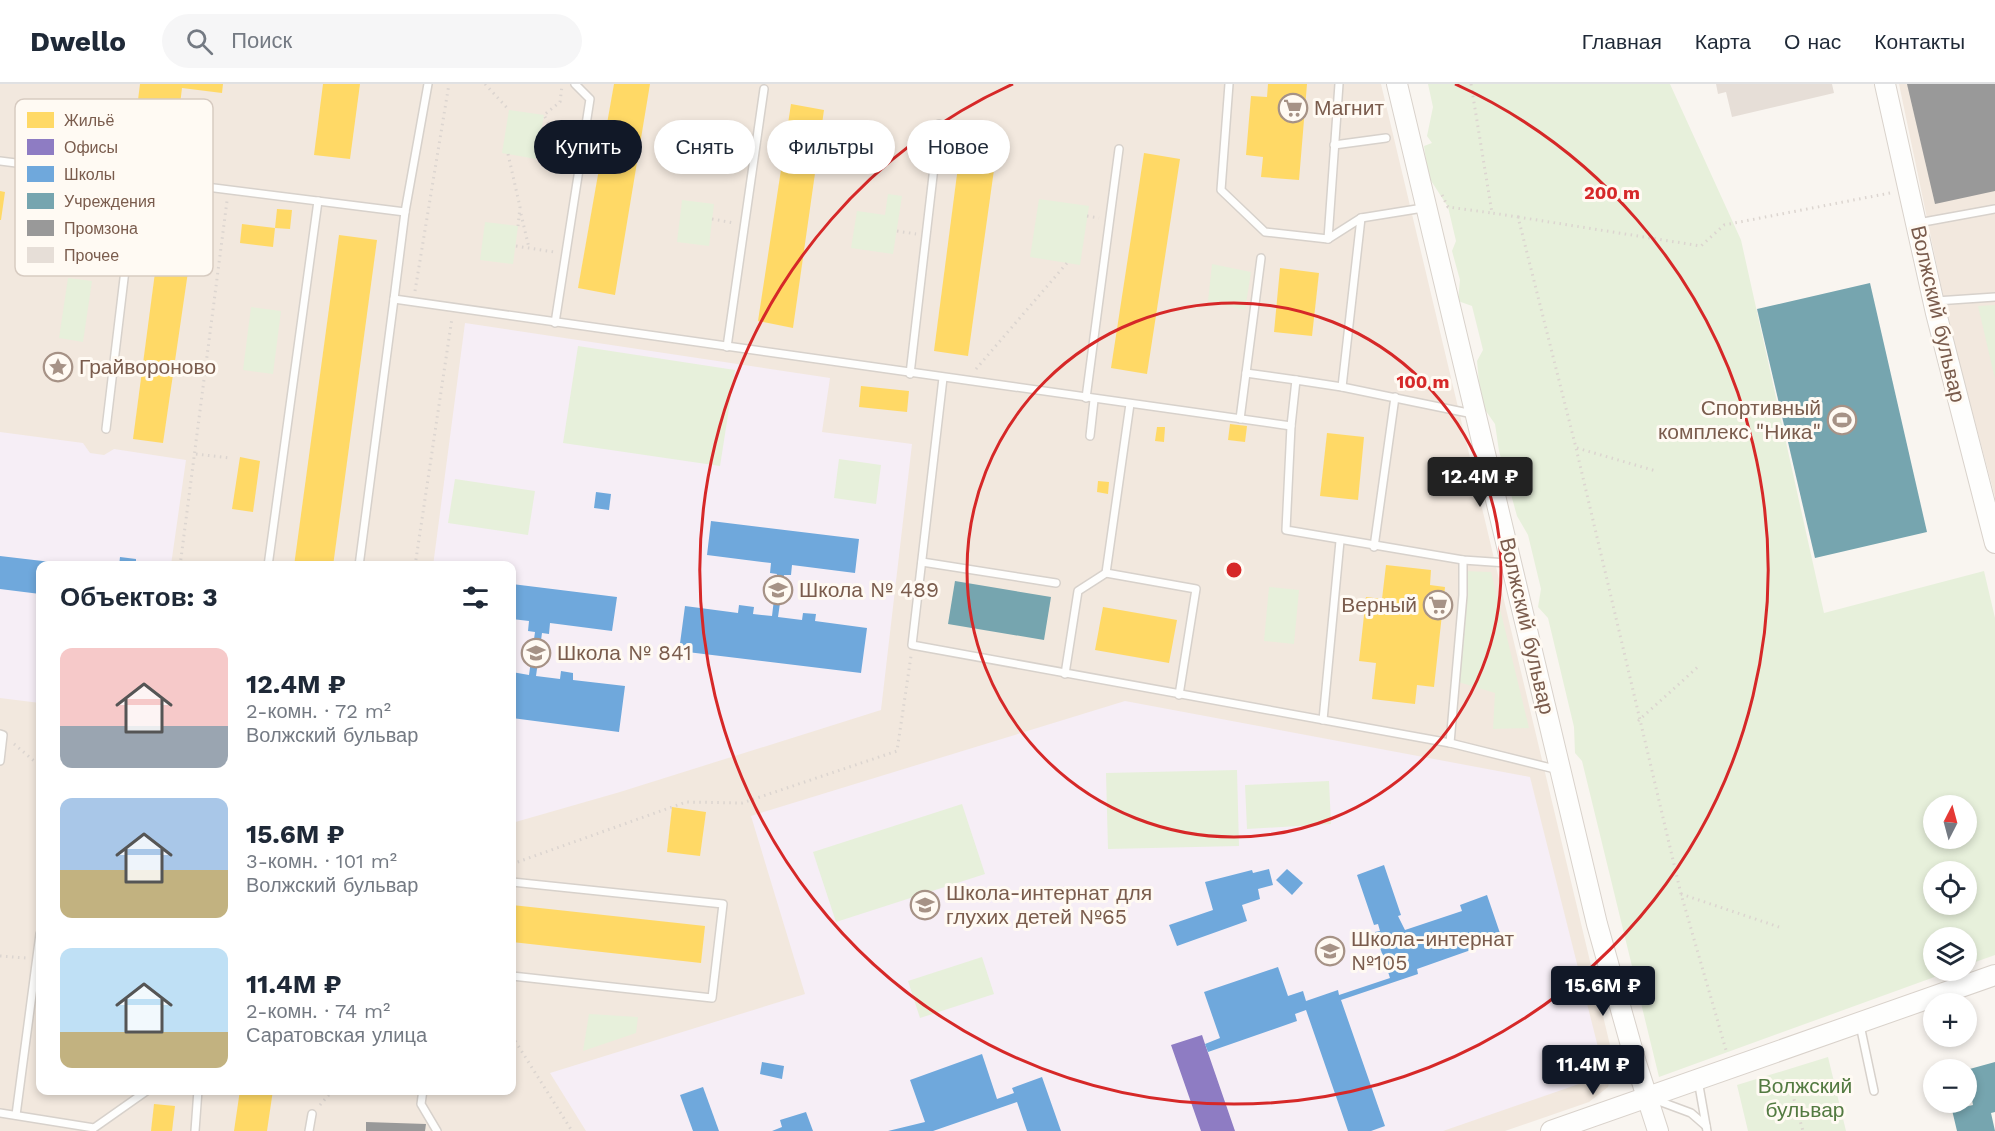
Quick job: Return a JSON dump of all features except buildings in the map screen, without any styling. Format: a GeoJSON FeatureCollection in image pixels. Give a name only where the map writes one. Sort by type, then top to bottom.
{"type":"FeatureCollection","features":[{"type":"Feature","properties":{"kind":"main road","name":"Волжский бульвар"},"geometry":{"type":"LineString","coordinates":[[1397,84],[1597,924],[1658,1131]]}},
{"type":"Feature","properties":{"kind":"main road","name":"Волжский бульвар"},"geometry":{"type":"LineString","coordinates":[[1886,84],[1933,302],[1995,543]]}},
{"type":"Feature","properties":{"kind":"main road"},"geometry":{"type":"LineString","coordinates":[[1551,1131],[1995,975]]}},
{"type":"Feature","properties":{"kind":"lane"},"geometry":{"type":"LineString","coordinates":[[360,561],[405,212],[428,84]]}},
{"type":"Feature","properties":{"kind":"lane"},"geometry":{"type":"LineString","coordinates":[[575,84],[590,99],[587,120]]}},
{"type":"Feature","properties":{"kind":"lane"},"geometry":{"type":"LineString","coordinates":[[1229,84],[1221,190],[1265,232],[1328,239],[1361,218],[1428,207]]}},
{"type":"Feature","properties":{"kind":"lane"},"geometry":{"type":"LineString","coordinates":[[1328,239],[1339,84]]}},
{"type":"Feature","properties":{"kind":"lane"},"geometry":{"type":"LineString","coordinates":[[727,347],[764,89]]}},
{"type":"Feature","properties":{"kind":"lane"},"geometry":{"type":"LineString","coordinates":[[1334,146],[1386,138]]}},
{"type":"Feature","properties":{"kind":"lane"},"geometry":{"type":"LineString","coordinates":[[1086,398],[1119,149]]}},
{"type":"Feature","properties":{"kind":"lane"},"geometry":{"type":"LineString","coordinates":[[0,161],[15,163]]}},
{"type":"Feature","properties":{"kind":"lane"},"geometry":{"type":"LineString","coordinates":[[555,323],[578,174]]}},
{"type":"Feature","properties":{"kind":"lane"},"geometry":{"type":"LineString","coordinates":[[910,374],[933,174]]}},
{"type":"Feature","properties":{"kind":"lane"},"geometry":{"type":"LineString","coordinates":[[213,188],[405,212]]}},
{"type":"Feature","properties":{"kind":"lane"},"geometry":{"type":"LineString","coordinates":[[269,561],[318,201]]}},
{"type":"Feature","properties":{"kind":"lane"},"geometry":{"type":"LineString","coordinates":[[1916,223],[1995,209]]}},
{"type":"Feature","properties":{"kind":"lane"},"geometry":{"type":"LineString","coordinates":[[1342,387],[1361,218]]}},
{"type":"Feature","properties":{"kind":"lane"},"geometry":{"type":"LineString","coordinates":[[1240,419],[1261,258]]}},
{"type":"Feature","properties":{"kind":"lane"},"geometry":{"type":"LineString","coordinates":[[106,429],[124,276]]}},
{"type":"Feature","properties":{"kind":"lane"},"geometry":{"type":"LineString","coordinates":[[1933,302],[1995,297]]}},
{"type":"Feature","properties":{"kind":"lane"},"geometry":{"type":"LineString","coordinates":[[394,299],[910,374],[1291,426]]}},
{"type":"Feature","properties":{"kind":"lane"},"geometry":{"type":"LineString","coordinates":[[1246,373],[1342,387],[1477,415]]}},
{"type":"Feature","properties":{"kind":"lane"},"geometry":{"type":"LineString","coordinates":[[943,378],[912,645],[1450,743],[1562,771]]}},
{"type":"Feature","properties":{"kind":"lane"},"geometry":{"type":"LineString","coordinates":[[1296,381],[1291,426],[1286,530],[1374,547],[1463,560],[1512,563]]}},
{"type":"Feature","properties":{"kind":"lane"},"geometry":{"type":"LineString","coordinates":[[1374,547],[1395,397]]}},
{"type":"Feature","properties":{"kind":"lane"},"geometry":{"type":"LineString","coordinates":[[1090,436],[1094,400]]}},
{"type":"Feature","properties":{"kind":"lane"},"geometry":{"type":"LineString","coordinates":[[1106,573],[1130,404]]}},
{"type":"Feature","properties":{"kind":"lane"},"geometry":{"type":"LineString","coordinates":[[1323,720],[1340,541]]}},
{"type":"Feature","properties":{"kind":"lane"},"geometry":{"type":"LineString","coordinates":[[1450,743],[1463,595],[1463,560]]}},
{"type":"Feature","properties":{"kind":"lane"},"geometry":{"type":"LineString","coordinates":[[922,562],[1056,584]]}},
{"type":"Feature","properties":{"kind":"lane"},"geometry":{"type":"LineString","coordinates":[[1065,674],[1078,591],[1106,573],[1196,589],[1179,694]]}},
{"type":"Feature","properties":{"kind":"lane"},"geometry":{"type":"LineString","coordinates":[[0,760],[2,734]]}},
{"type":"Feature","properties":{"kind":"lane"},"geometry":{"type":"LineString","coordinates":[[516,882],[723,904],[712,998],[516,976]]}},
{"type":"Feature","properties":{"kind":"lane"},"geometry":{"type":"LineString","coordinates":[[16,1115],[36,964]]}},
{"type":"Feature","properties":{"kind":"lane"},"geometry":{"type":"LineString","coordinates":[[1860,1023],[1874,1091]]}},
{"type":"Feature","properties":{"kind":"lane"},"geometry":{"type":"LineString","coordinates":[[1698,1080],[1707,1128]]}},
{"type":"Feature","properties":{"kind":"lane"},"geometry":{"type":"LineString","coordinates":[[0,1113],[94,1128],[141,1095]]}},
{"type":"Feature","properties":{"kind":"lane"},"geometry":{"type":"LineString","coordinates":[[195,1131],[198,1095]]}},
{"type":"Feature","properties":{"kind":"lane"},"geometry":{"type":"LineString","coordinates":[[422,1095],[421,1104],[437,1131]]}},
{"type":"Feature","properties":{"kind":"lane"},"geometry":{"type":"LineString","coordinates":[[1648,1097],[1691,1113],[1707,1128]]}},
{"type":"Feature","properties":{"kind":"lane"},"geometry":{"type":"LineString","coordinates":[[309,1131],[312,1114]]}},
{"type":"Feature","properties":{"kind":"path"},"geometry":{"type":"LineString","coordinates":[[413,302],[449,84]]}},
{"type":"Feature","properties":{"kind":"path"},"geometry":{"type":"LineString","coordinates":[[485,84],[509,110]]}},
{"type":"Feature","properties":{"kind":"path"},"geometry":{"type":"LineString","coordinates":[[547,120],[544,115],[560,102],[562,84]]}},
{"type":"Feature","properties":{"kind":"path"},"geometry":{"type":"LineString","coordinates":[[1471,84],[1492,213]]}},
{"type":"Feature","properties":{"kind":"path"},"geometry":{"type":"LineString","coordinates":[[508,154],[529,248]]}},
{"type":"Feature","properties":{"kind":"path"},"geometry":{"type":"LineString","coordinates":[[180,561],[196,454],[228,190]]}},
{"type":"Feature","properties":{"kind":"path"},"geometry":{"type":"LineString","coordinates":[[1448,207],[1701,246],[1724,225],[1898,191]]}},
{"type":"Feature","properties":{"kind":"path"},"geometry":{"type":"LineString","coordinates":[[518,226],[520,212]]}},
{"type":"Feature","properties":{"kind":"path"},"geometry":{"type":"LineString","coordinates":[[1518,218],[1576,448],[1680,894],[1728,1054]]}},
{"type":"Feature","properties":{"kind":"path"},"geometry":{"type":"LineString","coordinates":[[712,219],[744,224]]}},
{"type":"Feature","properties":{"kind":"path"},"geometry":{"type":"LineString","coordinates":[[897,231],[926,236]]}},
{"type":"Feature","properties":{"kind":"path"},"geometry":{"type":"LineString","coordinates":[[516,246],[565,254]]}},
{"type":"Feature","properties":{"kind":"path"},"geometry":{"type":"LineString","coordinates":[[964,381],[1067,263]]}},
{"type":"Feature","properties":{"kind":"path"},"geometry":{"type":"LineString","coordinates":[[416,561],[453,308]]}},
{"type":"Feature","properties":{"kind":"path"},"geometry":{"type":"LineString","coordinates":[[1576,448],[1656,471]]}},
{"type":"Feature","properties":{"kind":"path"},"geometry":{"type":"LineString","coordinates":[[196,454],[230,458]]}},
{"type":"Feature","properties":{"kind":"path"},"geometry":{"type":"LineString","coordinates":[[516,863],[686,802],[742,803],[897,751],[912,645]]}},
{"type":"Feature","properties":{"kind":"path"},"geometry":{"type":"LineString","coordinates":[[1638,721],[1700,666]]}},
{"type":"Feature","properties":{"kind":"path"},"geometry":{"type":"LineString","coordinates":[[2,734],[36,763]]}},
{"type":"Feature","properties":{"kind":"path"},"geometry":{"type":"LineString","coordinates":[[1680,894],[1779,927]]}},
{"type":"Feature","properties":{"kind":"path"},"geometry":{"type":"LineString","coordinates":[[0,956],[36,959]]}},
{"type":"Feature","properties":{"kind":"path"},"geometry":{"type":"LineString","coordinates":[[516,1042],[572,1131]]}},
{"type":"Feature","properties":{"kind":"path"},"geometry":{"type":"LineString","coordinates":[[1789,1082],[1803,1131]]}},
{"type":"Feature","properties":{"kind":"path"},"geometry":{"type":"LineString","coordinates":[[312,1114],[329,1095]]}},
{"type":"Feature","properties":{"kind":"shaded area"},"geometry":{"type":"Polygon","coordinates":[[[0,84],[1381,84],[1614,1062],[1608,1087],[1589,1102],[1505,1131],[0,1131],[0,84]]]}},
{"type":"Feature","properties":{"kind":"shaded area"},"geometry":{"type":"Polygon","coordinates":[[[1899,84],[1995,84],[1995,497],[1949,324],[1899,84]]]}},
{"type":"Feature","properties":{"kind":"shaded area"},"geometry":{"type":"Polygon","coordinates":[[[465,323],[830,378],[822,432],[912,444],[881,710],[620,792],[516,822],[516,561],[434,561],[465,323]]]}},
{"type":"Feature","properties":{"kind":"shaded area"},"geometry":{"type":"Polygon","coordinates":[[[0,432],[83,443],[90,453],[104,455],[114,449],[186,460],[172,561],[36,561],[36,702],[0,698],[0,432]]]}},
{"type":"Feature","properties":{"kind":"shaded area"},"geometry":{"type":"Polygon","coordinates":[[[1125,701],[1530,777],[1605,1075],[1443,1131],[586,1131],[550,1073],[805,994],[751,816],[1125,701]]]}},
{"type":"Feature","properties":{"kind":"green space"},"geometry":{"type":"Polygon","coordinates":[[[1428,84],[1670,84],[1741,240],[1824,613],[1984,571],[1995,618],[1995,955],[1977,961],[1977,927],[1923,927],[1923,981],[1659,1077],[1582,761],[1575,753],[1574,727],[1548,618],[1538,607],[1541,589],[1528,535],[1517,516],[1499,451],[1495,424],[1481,404],[1477,361],[1483,350],[1472,306],[1458,301],[1460,280],[1452,251],[1456,241],[1448,207],[1428,176],[1424,146],[1432,143],[1427,136],[1433,107],[1428,84]]]}},
{"type":"Feature","properties":{"kind":"green space"},"geometry":{"type":"Polygon","coordinates":[[[509,110],[544,115],[543,120],[534,120],[534,159],[502,153],[509,110]]]}},
{"type":"Feature","properties":{"kind":"green space"},"geometry":{"type":"Polygon","coordinates":[[[888,194],[902,196],[893,254],[851,248],[857,211],[885,215],[888,194]]]}},
{"type":"Feature","properties":{"kind":"green space"},"geometry":{"type":"Polygon","coordinates":[[[1039,199],[1089,206],[1080,265],[1030,257],[1039,199]]]}},
{"type":"Feature","properties":{"kind":"green space"},"geometry":{"type":"Polygon","coordinates":[[[682,200],[714,204],[709,246],[677,242],[682,200]]]}},
{"type":"Feature","properties":{"kind":"green space"},"geometry":{"type":"Polygon","coordinates":[[[485,222],[518,226],[513,264],[480,260],[485,222]]]}},
{"type":"Feature","properties":{"kind":"green space"},"geometry":{"type":"Polygon","coordinates":[[[1212,264],[1251,272],[1245,310],[1208,301],[1212,264]]]}},
{"type":"Feature","properties":{"kind":"green space"},"geometry":{"type":"Polygon","coordinates":[[[68,278],[92,281],[83,342],[59,338],[68,278]]]}},
{"type":"Feature","properties":{"kind":"green space"},"geometry":{"type":"Polygon","coordinates":[[[1995,305],[1995,379],[1978,306],[1995,305]]]}},
{"type":"Feature","properties":{"kind":"green space"},"geometry":{"type":"Polygon","coordinates":[[[251,307],[281,311],[273,374],[243,370],[251,307]]]}},
{"type":"Feature","properties":{"kind":"green space"},"geometry":{"type":"Polygon","coordinates":[[[578,346],[735,370],[720,466],[563,443],[578,346]]]}},
{"type":"Feature","properties":{"kind":"green space"},"geometry":{"type":"Polygon","coordinates":[[[839,459],[881,465],[876,504],[834,498],[839,459]]]}},
{"type":"Feature","properties":{"kind":"green space"},"geometry":{"type":"Polygon","coordinates":[[[455,479],[535,491],[528,535],[448,523],[455,479]]]}},
{"type":"Feature","properties":{"kind":"green space"},"geometry":{"type":"Polygon","coordinates":[[[1463,571],[1491,572],[1529,728],[1493,729],[1495,693],[1455,681],[1463,571]]]}},
{"type":"Feature","properties":{"kind":"green space"},"geometry":{"type":"Polygon","coordinates":[[[1269,587],[1299,590],[1294,644],[1264,641],[1269,587]]]}},
{"type":"Feature","properties":{"kind":"green space"},"geometry":{"type":"Polygon","coordinates":[[[1237,770],[1239,846],[1108,849],[1106,773],[1237,770]]]}},
{"type":"Feature","properties":{"kind":"green space"},"geometry":{"type":"Polygon","coordinates":[[[1329,781],[1331,824],[1247,829],[1245,785],[1329,781]]]}},
{"type":"Feature","properties":{"kind":"green space"},"geometry":{"type":"Polygon","coordinates":[[[962,804],[985,874],[836,922],[813,852],[962,804]]]}},
{"type":"Feature","properties":{"kind":"green space"},"geometry":{"type":"Polygon","coordinates":[[[982,957],[994,994],[920,1018],[908,981],[982,957]]]}},
{"type":"Feature","properties":{"kind":"green space"},"geometry":{"type":"Polygon","coordinates":[[[589,1014],[638,1017],[636,1033],[583,1051],[589,1014]]]}},
{"type":"Feature","properties":{"kind":"green space","name":"Волжский бульвар"},"geometry":{"type":"Polygon","coordinates":[[[1828,1057],[1846,1131],[1748,1131],[1737,1085],[1828,1057]]]}},
{"type":"Feature","properties":{"kind":"place","name":"Магнит"},"geometry":{"type":"Point","coordinates":[1293,108]}},
{"type":"Feature","properties":{"kind":"place","name":"Грайвороново"},"geometry":{"type":"Point","coordinates":[58,367]}},
{"type":"Feature","properties":{"kind":"place","name":"Спортивный комплекс \"Ника\""},"geometry":{"type":"Point","coordinates":[1842,420]}},
{"type":"Feature","properties":{"kind":"place","name":"Школа № 489"},"geometry":{"type":"Point","coordinates":[778,590]}},
{"type":"Feature","properties":{"kind":"place","name":"Верный"},"geometry":{"type":"Point","coordinates":[1438,605]}},
{"type":"Feature","properties":{"kind":"place","name":"Школа № 841"},"geometry":{"type":"Point","coordinates":[536,653]}},
{"type":"Feature","properties":{"kind":"place","name":"Школа-интернат для глухих детей №65"},"geometry":{"type":"Point","coordinates":[925,905]}},
{"type":"Feature","properties":{"kind":"place","name":"Школа-интернат №105"},"geometry":{"type":"Point","coordinates":[1330,951]}}]}
